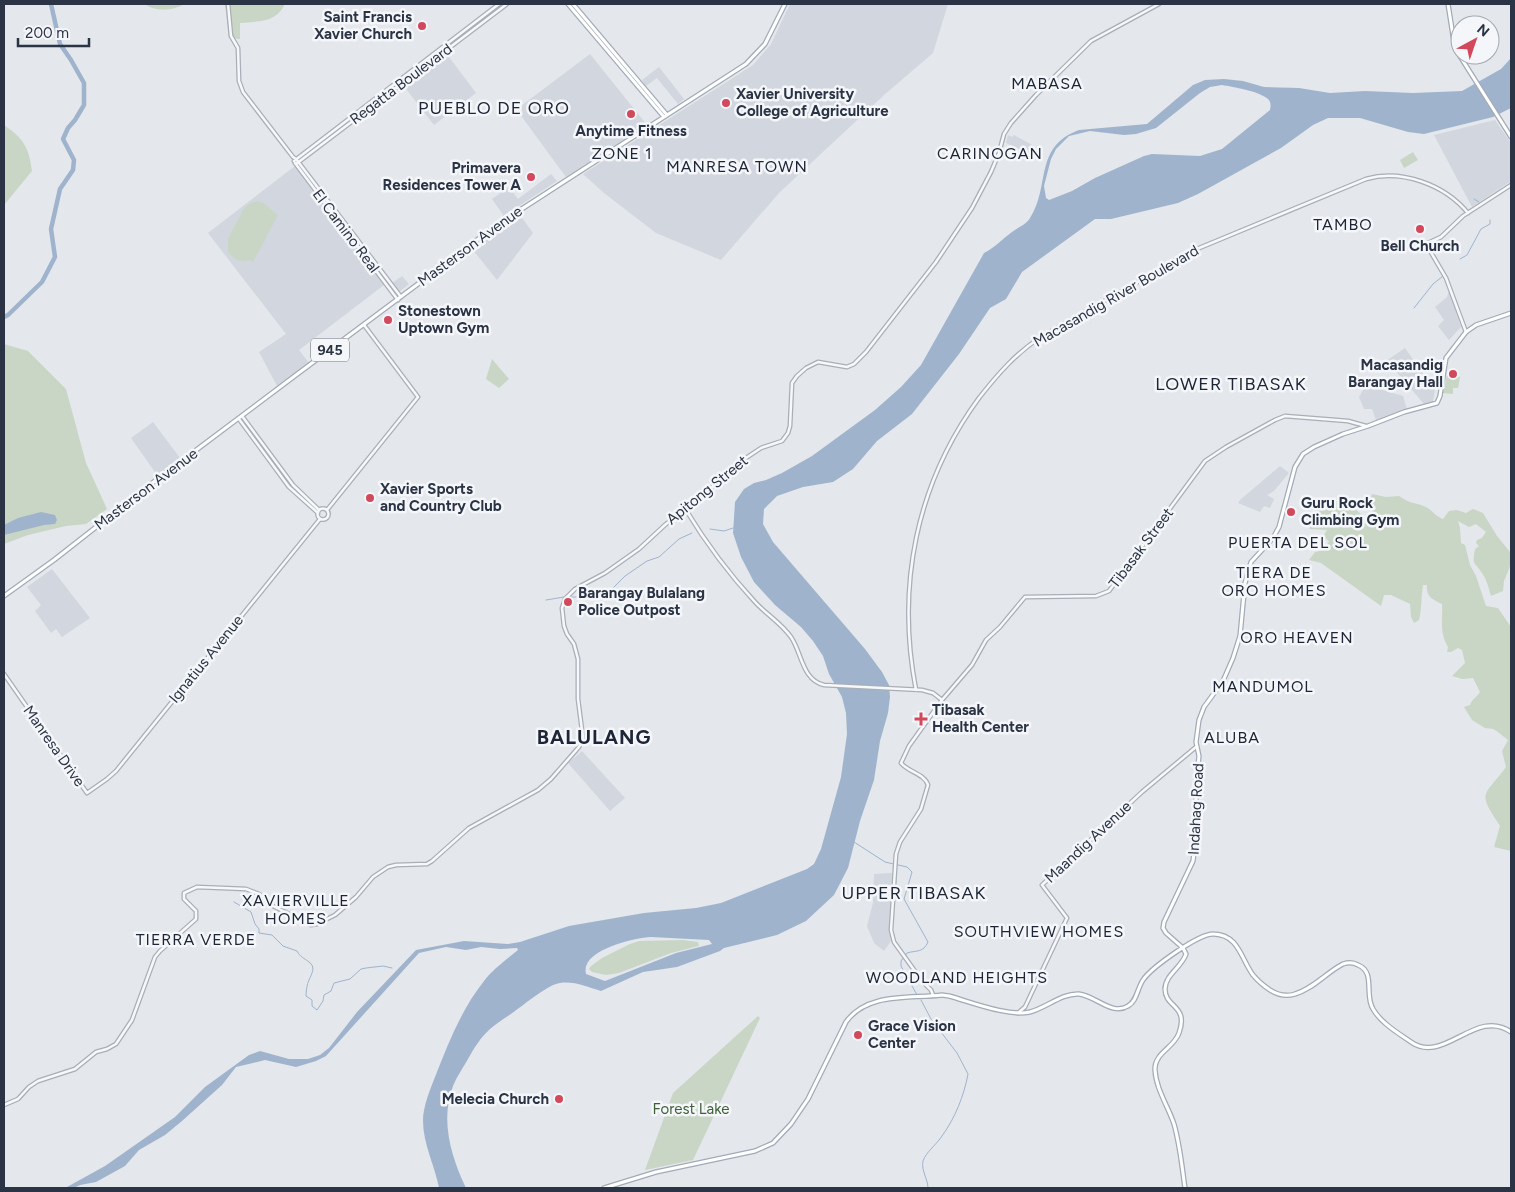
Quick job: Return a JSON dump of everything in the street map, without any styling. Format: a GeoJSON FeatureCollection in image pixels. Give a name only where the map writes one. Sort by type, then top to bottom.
{"type":"FeatureCollection","features":[{"type":"Feature","properties":{"kind":"main road"},"geometry":{"type":"LineString","coordinates":[[568,4],[666,116]]}},
{"type":"Feature","properties":{"kind":"main road"},"geometry":{"type":"LineString","coordinates":[[574,4],[666,116]]}},
{"type":"Feature","properties":{"kind":"main road","name":"Masterson Avenue"},"geometry":{"type":"LineString","coordinates":[[4,596],[508,217],[741,68],[757,54],[768,40],[785,4]]}},
{"type":"Feature","properties":{"kind":"main road"},"geometry":{"type":"LineString","coordinates":[[1448,4],[1454,42],[1458,53],[1511,137]]}},
{"type":"Feature","properties":{"kind":"main road"},"geometry":{"type":"LineString","coordinates":[[1466,332],[1476,325],[1511,313]]}},
{"type":"Feature","properties":{"kind":"main road","name":"Indahag Road"},"geometry":{"type":"LineString","coordinates":[[1183,948],[1166,933],[1163,926],[1194,859],[1196,785],[1199,756],[1196,747],[1197,733],[1201,714],[1226,675],[1239,639],[1246,583],[1251,562],[1279,527],[1299,459],[1307,451],[1334,437],[1404,412],[1436,403],[1440,396],[1446,358],[1466,332]]}},
{"type":"Feature","properties":{"kind":"main road"},"geometry":{"type":"LineString","coordinates":[[604,1188],[656,1172],[755,1151],[773,1143],[791,1124],[808,1099],[843,1026],[852,1014],[864,1006],[879,1001],[949,996],[1017,1014],[1029,1012],[1076,994],[1092,997],[1120,1010],[1133,1002],[1143,980],[1148,974],[1193,940],[1208,934],[1220,935],[1231,939],[1240,950],[1252,974],[1258,981],[1271,991],[1285,996],[1299,993],[1343,964],[1358,964],[1368,973],[1369,1002],[1376,1014],[1396,1031],[1421,1048],[1433,1048],[1482,1026],[1501,1027],[1511,1032]]}},
{"type":"Feature","properties":{"kind":"main road"},"geometry":{"type":"LineString","coordinates":[[1183,948],[1186,954],[1183,961],[1167,981],[1165,988],[1168,1000],[1180,1012],[1180,1030],[1175,1041],[1158,1057],[1154,1069],[1158,1085],[1176,1131],[1185,1188]]}},
{"type":"Feature","properties":{"kind":"street","name":"El Camino Real"},"geometry":{"type":"LineString","coordinates":[[228,4],[231,36],[238,50],[240,87],[399,299]]}},
{"type":"Feature","properties":{"kind":"street","name":"Regatta Boulevard"},"geometry":{"type":"LineString","coordinates":[[295,161],[499,4]]}},
{"type":"Feature","properties":{"kind":"street","name":"Regatta Boulevard"},"geometry":{"type":"LineString","coordinates":[[295,161],[507,4]]}},
{"type":"Feature","properties":{"kind":"street","name":"Apitong Street"},"geometry":{"type":"LineString","coordinates":[[5,1105],[18,1099],[29,1087],[38,1081],[75,1068],[96,1052],[116,1044],[132,1020],[150,968],[160,951],[197,917],[194,909],[184,899],[184,893],[197,887],[246,889],[256,892],[273,906],[312,925],[328,919],[356,897],[373,877],[386,868],[396,864],[429,863],[469,828],[538,790],[579,747],[583,738],[578,699],[578,659],[574,644],[565,631],[563,618],[563,604],[568,595],[632,554],[666,524],[686,510],[740,462],[761,448],[782,441],[788,434],[790,426],[792,383],[801,372],[818,362],[847,367],[854,364],[866,352],[936,262],[972,208],[995,163],[1004,134],[1010,124],[1036,95],[1096,38],[1160,4]]}},
{"type":"Feature","properties":{"kind":"street","name":"Macasandig River Boulevard"},"geometry":{"type":"LineString","coordinates":[[916,690],[910,646],[910,591],[915,540],[924,503],[958,430],[991,383],[1018,354],[1041,337],[1192,251],[1366,180],[1380,176],[1395,175],[1420,182],[1445,193],[1468,213]]}},
{"type":"Feature","properties":{"kind":"street"},"geometry":{"type":"LineString","coordinates":[[1466,332],[1446,278],[1426,244],[1441,237],[1456,221],[1511,185]]}},
{"type":"Feature","properties":{"kind":"street"},"geometry":{"type":"LineString","coordinates":[[327,510],[418,397],[364,325]]}},
{"type":"Feature","properties":{"kind":"street","name":"Tibasak Street"},"geometry":{"type":"LineString","coordinates":[[933,996],[931,990],[922,982],[894,942],[891,930],[894,868],[898,846],[921,809],[928,785],[924,778],[904,767],[902,761],[909,746],[942,700],[972,665],[988,638],[1000,627],[1025,597],[1096,596],[1109,591],[1205,461],[1226,447],[1285,416],[1348,421],[1368,426]]}},
{"type":"Feature","properties":{"kind":"street"},"geometry":{"type":"LineString","coordinates":[[240,418],[293,485],[319,511],[320,519],[328,518],[327,510]]}},
{"type":"Feature","properties":{"kind":"street"},"geometry":{"type":"LineString","coordinates":[[319,511],[327,510]]}},
{"type":"Feature","properties":{"kind":"street"},"geometry":{"type":"LineString","coordinates":[[686,510],[716,556],[736,581],[790,637],[811,679],[824,685],[912,689],[929,692],[942,700]]}},
{"type":"Feature","properties":{"kind":"street","name":"Ignatius Avenue"},"geometry":{"type":"LineString","coordinates":[[87,793],[116,771],[320,519]]}},
{"type":"Feature","properties":{"kind":"street","name":"Manresa Drive"},"geometry":{"type":"LineString","coordinates":[[4,674],[87,793]]}},
{"type":"Feature","properties":{"kind":"street","name":"Maandig Avenue"},"geometry":{"type":"LineString","coordinates":[[1017,1014],[1025,1007],[1067,918],[1042,885],[1149,786],[1196,747]]}},
{"type":"Feature","properties":{"kind":"street"},"geometry":{"type":"LineString","coordinates":[[1025,1007],[1029,1012]]}},
{"type":"Feature","properties":{"kind":"shaded area"},"geometry":{"type":"Polygon","coordinates":[[[790,4],[948,4],[933,53],[884,95],[779,193],[721,260],[656,233],[604,193],[583,174],[753,65],[771,44],[790,4]]]}},
{"type":"Feature","properties":{"kind":"shaded area"},"geometry":{"type":"Polygon","coordinates":[[[446,53],[476,93],[434,125],[403,85],[446,53]]]}},
{"type":"Feature","properties":{"kind":"shaded area"},"geometry":{"type":"Polygon","coordinates":[[[590,54],[647,125],[566,177],[519,113],[521,106],[590,54]]]}},
{"type":"Feature","properties":{"kind":"shaded area"},"geometry":{"type":"Polygon","coordinates":[[[659,67],[684,99],[678,104],[657,78],[646,86],[642,80],[659,67]]]}},
{"type":"Feature","properties":{"kind":"shaded area"},"geometry":{"type":"Polygon","coordinates":[[[1495,120],[1511,143],[1511,181],[1472,207],[1434,135],[1495,120]]]}},
{"type":"Feature","properties":{"kind":"shaded area"},"geometry":{"type":"Polygon","coordinates":[[[1008,135],[1012,137],[1014,135],[1034,146],[1031,155],[1006,143],[1008,135]]]}},
{"type":"Feature","properties":{"kind":"shaded area"},"geometry":{"type":"Polygon","coordinates":[[[295,166],[384,285],[299,350],[309,363],[277,386],[259,352],[286,334],[208,233],[295,166]]]}},
{"type":"Feature","properties":{"kind":"shaded area"},"geometry":{"type":"Polygon","coordinates":[[[551,174],[557,181],[504,216],[492,199],[509,187],[518,199],[551,174]]]}},
{"type":"Feature","properties":{"kind":"shaded area"},"geometry":{"type":"Polygon","coordinates":[[[520,215],[533,233],[497,280],[473,250],[520,215]]]}},
{"type":"Feature","properties":{"kind":"shaded area"},"geometry":{"type":"Polygon","coordinates":[[[402,276],[409,284],[399,292],[392,283],[402,276]]]}},
{"type":"Feature","properties":{"kind":"shaded area"},"geometry":{"type":"Polygon","coordinates":[[[1449,291],[1461,327],[1449,340],[1438,326],[1444,320],[1435,307],[1447,297],[1449,291]]]}},
{"type":"Feature","properties":{"kind":"shaded area"},"geometry":{"type":"Polygon","coordinates":[[[1405,348],[1429,382],[1439,385],[1439,389],[1435,389],[1433,401],[1424,404],[1386,361],[1405,348]]]}},
{"type":"Feature","properties":{"kind":"shaded area"},"geometry":{"type":"Polygon","coordinates":[[[1366,385],[1403,396],[1407,410],[1376,420],[1372,409],[1364,409],[1359,397],[1366,385]]]}},
{"type":"Feature","properties":{"kind":"shaded area"},"geometry":{"type":"Polygon","coordinates":[[[153,422],[180,458],[157,475],[131,438],[153,422]]]}},
{"type":"Feature","properties":{"kind":"shaded area"},"geometry":{"type":"Polygon","coordinates":[[[1280,466],[1289,473],[1274,491],[1267,495],[1274,499],[1270,508],[1264,506],[1260,512],[1238,503],[1240,500],[1280,466]]]}},
{"type":"Feature","properties":{"kind":"shaded area"},"geometry":{"type":"Polygon","coordinates":[[[52,569],[90,618],[62,637],[56,629],[51,633],[35,611],[41,605],[27,587],[52,569]]]}},
{"type":"Feature","properties":{"kind":"shaded area"},"geometry":{"type":"Polygon","coordinates":[[[582,751],[625,798],[610,811],[568,763],[582,751]]]}},
{"type":"Feature","properties":{"kind":"shaded area"},"geometry":{"type":"Polygon","coordinates":[[[892,873],[889,930],[891,941],[884,951],[874,943],[867,926],[873,903],[874,874],[892,873]]]}},
{"type":"Feature","properties":{"kind":"green space"},"geometry":{"type":"Polygon","coordinates":[[[145,4],[184,4],[164,10],[149,7],[145,4]]]}},
{"type":"Feature","properties":{"kind":"green space"},"geometry":{"type":"Polygon","coordinates":[[[225,4],[285,4],[277,15],[272,18],[240,23],[240,39],[229,38],[225,4]]]}},
{"type":"Feature","properties":{"kind":"green space"},"geometry":{"type":"Polygon","coordinates":[[[4,125],[16,134],[24,144],[32,171],[4,205],[4,125]]]}},
{"type":"Feature","properties":{"kind":"green space"},"geometry":{"type":"Polygon","coordinates":[[[1413,152],[1418,160],[1404,168],[1400,160],[1413,152]]]}},
{"type":"Feature","properties":{"kind":"green space"},"geometry":{"type":"Polygon","coordinates":[[[257,201],[266,205],[278,215],[253,262],[250,260],[240,261],[228,251],[228,239],[243,210],[249,204],[257,201]]]}},
{"type":"Feature","properties":{"kind":"green space"},"geometry":{"type":"Polygon","coordinates":[[[4,344],[28,351],[66,389],[86,463],[107,509],[86,524],[66,526],[28,535],[4,544],[4,344]]]}},
{"type":"Feature","properties":{"kind":"green space"},"geometry":{"type":"Polygon","coordinates":[[[492,359],[509,379],[499,388],[486,379],[492,359]]]}},
{"type":"Feature","properties":{"kind":"green space"},"geometry":{"type":"Polygon","coordinates":[[[1447,375],[1460,377],[1458,388],[1453,388],[1453,394],[1443,393],[1447,375]]]}},
{"type":"Feature","properties":{"kind":"green space"},"geometry":{"type":"Polygon","coordinates":[[[1372,494],[1386,497],[1399,496],[1426,507],[1443,519],[1449,511],[1457,510],[1466,513],[1473,509],[1483,513],[1497,536],[1510,552],[1511,564],[1504,581],[1503,591],[1491,596],[1488,584],[1474,561],[1475,549],[1479,546],[1476,543],[1477,540],[1482,538],[1486,532],[1476,524],[1469,527],[1458,521],[1461,543],[1465,545],[1470,565],[1476,576],[1486,606],[1498,608],[1511,627],[1511,851],[1494,847],[1500,826],[1486,800],[1488,790],[1506,767],[1502,751],[1508,740],[1493,729],[1485,728],[1472,720],[1464,707],[1470,705],[1480,692],[1473,678],[1462,679],[1452,676],[1465,663],[1462,650],[1458,648],[1447,652],[1448,647],[1442,631],[1442,604],[1430,597],[1427,585],[1423,585],[1419,620],[1414,623],[1411,617],[1410,604],[1391,595],[1384,595],[1381,606],[1321,563],[1309,560],[1315,552],[1325,550],[1329,541],[1323,537],[1327,530],[1310,529],[1307,518],[1317,515],[1316,506],[1326,502],[1345,501],[1366,518],[1376,518],[1370,501],[1372,494]]]}},
{"type":"Feature","properties":{"kind":"green space"},"geometry":{"type":"Polygon","coordinates":[[[683,940],[698,942],[699,946],[671,953],[619,973],[606,975],[592,972],[589,969],[602,958],[639,941],[683,940]]]}},
{"type":"Feature","properties":{"kind":"green space","name":"Forest Lake"},"geometry":{"type":"Polygon","coordinates":[[[758,1016],[760,1018],[693,1160],[645,1170],[673,1093],[758,1016]]]}},
{"type":"Feature","properties":{"kind":"water"},"geometry":{"type":"Polygon","coordinates":[[[1511,58],[1511,108],[1493,117],[1424,134],[1408,132],[1360,118],[1328,118],[1313,125],[1281,148],[1178,203],[1111,219],[1095,219],[1022,272],[1006,299],[990,308],[959,354],[912,414],[877,441],[853,469],[833,482],[803,487],[777,496],[764,509],[763,524],[773,542],[865,649],[889,685],[888,713],[880,741],[874,780],[860,821],[848,868],[834,895],[806,921],[777,935],[724,948],[677,967],[643,972],[601,991],[576,984],[555,984],[490,1029],[478,1043],[458,1075],[449,1099],[447,1112],[447,1125],[452,1151],[466,1188],[439,1188],[425,1138],[424,1110],[445,1052],[468,1004],[488,977],[518,950],[517,948],[481,947],[466,950],[446,947],[419,953],[326,1056],[296,1067],[265,1060],[236,1067],[222,1085],[182,1121],[165,1135],[139,1150],[125,1166],[96,1182],[74,1188],[60,1188],[67,1187],[105,1166],[175,1117],[205,1087],[249,1055],[260,1051],[289,1059],[308,1059],[320,1055],[329,1048],[357,1012],[416,950],[464,941],[508,944],[569,926],[644,913],[696,908],[721,903],[807,869],[814,864],[821,849],[841,777],[847,734],[846,713],[842,697],[829,674],[823,656],[813,641],[754,582],[741,557],[733,533],[735,502],[744,489],[754,483],[782,473],[812,456],[875,410],[901,387],[921,365],[984,253],[1030,218],[1036,206],[1049,157],[1055,146],[1065,137],[1079,130],[1147,124],[1193,85],[1205,80],[1224,79],[1243,81],[1264,87],[1299,88],[1330,93],[1365,91],[1413,93],[1462,91],[1501,69],[1511,58]],[[1222,85],[1210,87],[1200,93],[1156,128],[1136,134],[1124,135],[1090,131],[1069,136],[1056,149],[1051,159],[1044,186],[1046,198],[1049,200],[1072,191],[1095,178],[1144,156],[1152,154],[1200,156],[1222,149],[1270,110],[1270,101],[1264,96],[1222,85]],[[651,937],[621,943],[599,952],[591,958],[586,966],[586,974],[605,981],[676,953],[712,944],[709,940],[651,937]]]}},
{"type":"Feature","properties":{"kind":"water"},"geometry":{"type":"Polygon","coordinates":[[[41,512],[55,515],[57,520],[55,524],[4,535],[4,525],[18,518],[41,512]]]}},
{"type":"Feature","properties":{"kind":"waterway"},"geometry":{"type":"LineString","coordinates":[[4,317],[42,282],[55,257],[51,229],[60,189],[73,170],[74,160],[63,139],[68,128],[84,105],[84,83],[60,44],[51,4]]}},
{"type":"Feature","properties":{"kind":"waterway"},"geometry":{"type":"LineString","coordinates":[[1474,199],[1479,202]]}},
{"type":"Feature","properties":{"kind":"waterway"},"geometry":{"type":"LineString","coordinates":[[1460,259],[1467,255],[1481,229],[1490,224],[1490,220]]}},
{"type":"Feature","properties":{"kind":"waterway"},"geometry":{"type":"LineString","coordinates":[[1414,308],[1433,284],[1443,276]]}},
{"type":"Feature","properties":{"kind":"waterway"},"geometry":{"type":"LineString","coordinates":[[710,529],[724,531],[733,528]]}},
{"type":"Feature","properties":{"kind":"waterway"},"geometry":{"type":"LineString","coordinates":[[569,597],[594,597],[609,592],[625,576],[647,561],[659,557],[679,539],[692,533]]}},
{"type":"Feature","properties":{"kind":"waterway"},"geometry":{"type":"LineString","coordinates":[[546,600],[564,597]]}},
{"type":"Feature","properties":{"kind":"waterway"},"geometry":{"type":"LineString","coordinates":[[854,842],[885,862],[907,867],[912,872],[904,899],[928,942],[922,950],[907,953],[901,961],[901,966],[917,995]]}},
{"type":"Feature","properties":{"kind":"waterway"},"geometry":{"type":"LineString","coordinates":[[234,902],[251,912],[259,933],[272,935],[283,946],[297,951],[311,964],[313,970],[306,990],[306,996],[312,1000],[312,1006],[317,1010],[323,1001],[324,995],[331,991],[334,983],[350,979],[361,969],[383,966],[392,968]]}},
{"type":"Feature","properties":{"kind":"waterway"},"geometry":{"type":"LineString","coordinates":[[921,1000],[931,1019],[957,1053],[968,1074],[955,1114],[947,1129],[923,1161],[928,1188]]}},
{"type":"Feature","properties":{"kind":"place","name":"Saint Francis Xavier Church"},"geometry":{"type":"Point","coordinates":[422,26]}},
{"type":"Feature","properties":{"kind":"place","name":"Xavier University College of Agriculture"},"geometry":{"type":"Point","coordinates":[726,103]}},
{"type":"Feature","properties":{"kind":"place","name":"Anytime Fitness"},"geometry":{"type":"Point","coordinates":[631,114]}},
{"type":"Feature","properties":{"kind":"place","name":"Primavera Residences Tower A"},"geometry":{"type":"Point","coordinates":[531,177]}},
{"type":"Feature","properties":{"kind":"place","name":"Bell Church"},"geometry":{"type":"Point","coordinates":[1420,229]}},
{"type":"Feature","properties":{"kind":"place","name":"Stonestown Uptown Gym"},"geometry":{"type":"Point","coordinates":[388,320]}},
{"type":"Feature","properties":{"kind":"place","name":"Macasandig Barangay Hall"},"geometry":{"type":"Point","coordinates":[1453,374]}},
{"type":"Feature","properties":{"kind":"place","name":"Xavier Sports and Country Club"},"geometry":{"type":"Point","coordinates":[370,498]}},
{"type":"Feature","properties":{"kind":"place","name":"Guru Rock Climbing Gym"},"geometry":{"type":"Point","coordinates":[1291,512]}},
{"type":"Feature","properties":{"kind":"place","name":"Barangay Bulalang Police Outpost"},"geometry":{"type":"Point","coordinates":[568,602]}},
{"type":"Feature","properties":{"kind":"place","name":"Tibasak Health Center"},"geometry":{"type":"Point","coordinates":[921,719]}},
{"type":"Feature","properties":{"kind":"place","name":"Grace Vision Center"},"geometry":{"type":"Point","coordinates":[858,1035]}},
{"type":"Feature","properties":{"kind":"place","name":"Melecia Church"},"geometry":{"type":"Point","coordinates":[559,1099]}},
{"type":"Feature","properties":{"kind":"district","name":"MABASA"},"geometry":{"type":"Point","coordinates":[1047,83]}},
{"type":"Feature","properties":{"kind":"district","name":"PUEBLO DE ORO"},"geometry":{"type":"Point","coordinates":[494,108]}},
{"type":"Feature","properties":{"kind":"district","name":"ZONE 1"},"geometry":{"type":"Point","coordinates":[622,153]}},
{"type":"Feature","properties":{"kind":"district","name":"CARINOGAN"},"geometry":{"type":"Point","coordinates":[990,153]}},
{"type":"Feature","properties":{"kind":"district","name":"MANRESA TOWN"},"geometry":{"type":"Point","coordinates":[737,166]}},
{"type":"Feature","properties":{"kind":"district","name":"TAMBO"},"geometry":{"type":"Point","coordinates":[1343,224]}},
{"type":"Feature","properties":{"kind":"district","name":"LOWER TIBASAK"},"geometry":{"type":"Point","coordinates":[1231,384]}},
{"type":"Feature","properties":{"kind":"district","name":"PUERTA DEL SOL"},"geometry":{"type":"Point","coordinates":[1298,542]}},
{"type":"Feature","properties":{"kind":"district","name":"TIERA DE ORO HOMES"},"geometry":{"type":"Point","coordinates":[1274,581]}},
{"type":"Feature","properties":{"kind":"district","name":"ORO HEAVEN"},"geometry":{"type":"Point","coordinates":[1297,637]}},
{"type":"Feature","properties":{"kind":"district","name":"MANDUMOL"},"geometry":{"type":"Point","coordinates":[1263,686]}},
{"type":"Feature","properties":{"kind":"district","name":"BALULANG"},"geometry":{"type":"Point","coordinates":[594,737]}},
{"type":"Feature","properties":{"kind":"district","name":"ALUBA"},"geometry":{"type":"Point","coordinates":[1232,737]}},
{"type":"Feature","properties":{"kind":"district","name":"UPPER TIBASAK"},"geometry":{"type":"Point","coordinates":[914,893]}},
{"type":"Feature","properties":{"kind":"district","name":"XAVIERVILLE HOMES"},"geometry":{"type":"Point","coordinates":[296,909]}},
{"type":"Feature","properties":{"kind":"district","name":"SOUTHVIEW HOMES"},"geometry":{"type":"Point","coordinates":[1039,931]}},
{"type":"Feature","properties":{"kind":"district","name":"TIERRA VERDE"},"geometry":{"type":"Point","coordinates":[196,939]}},
{"type":"Feature","properties":{"kind":"district","name":"WOODLAND HEIGHTS"},"geometry":{"type":"Point","coordinates":[957,977]}}]}
